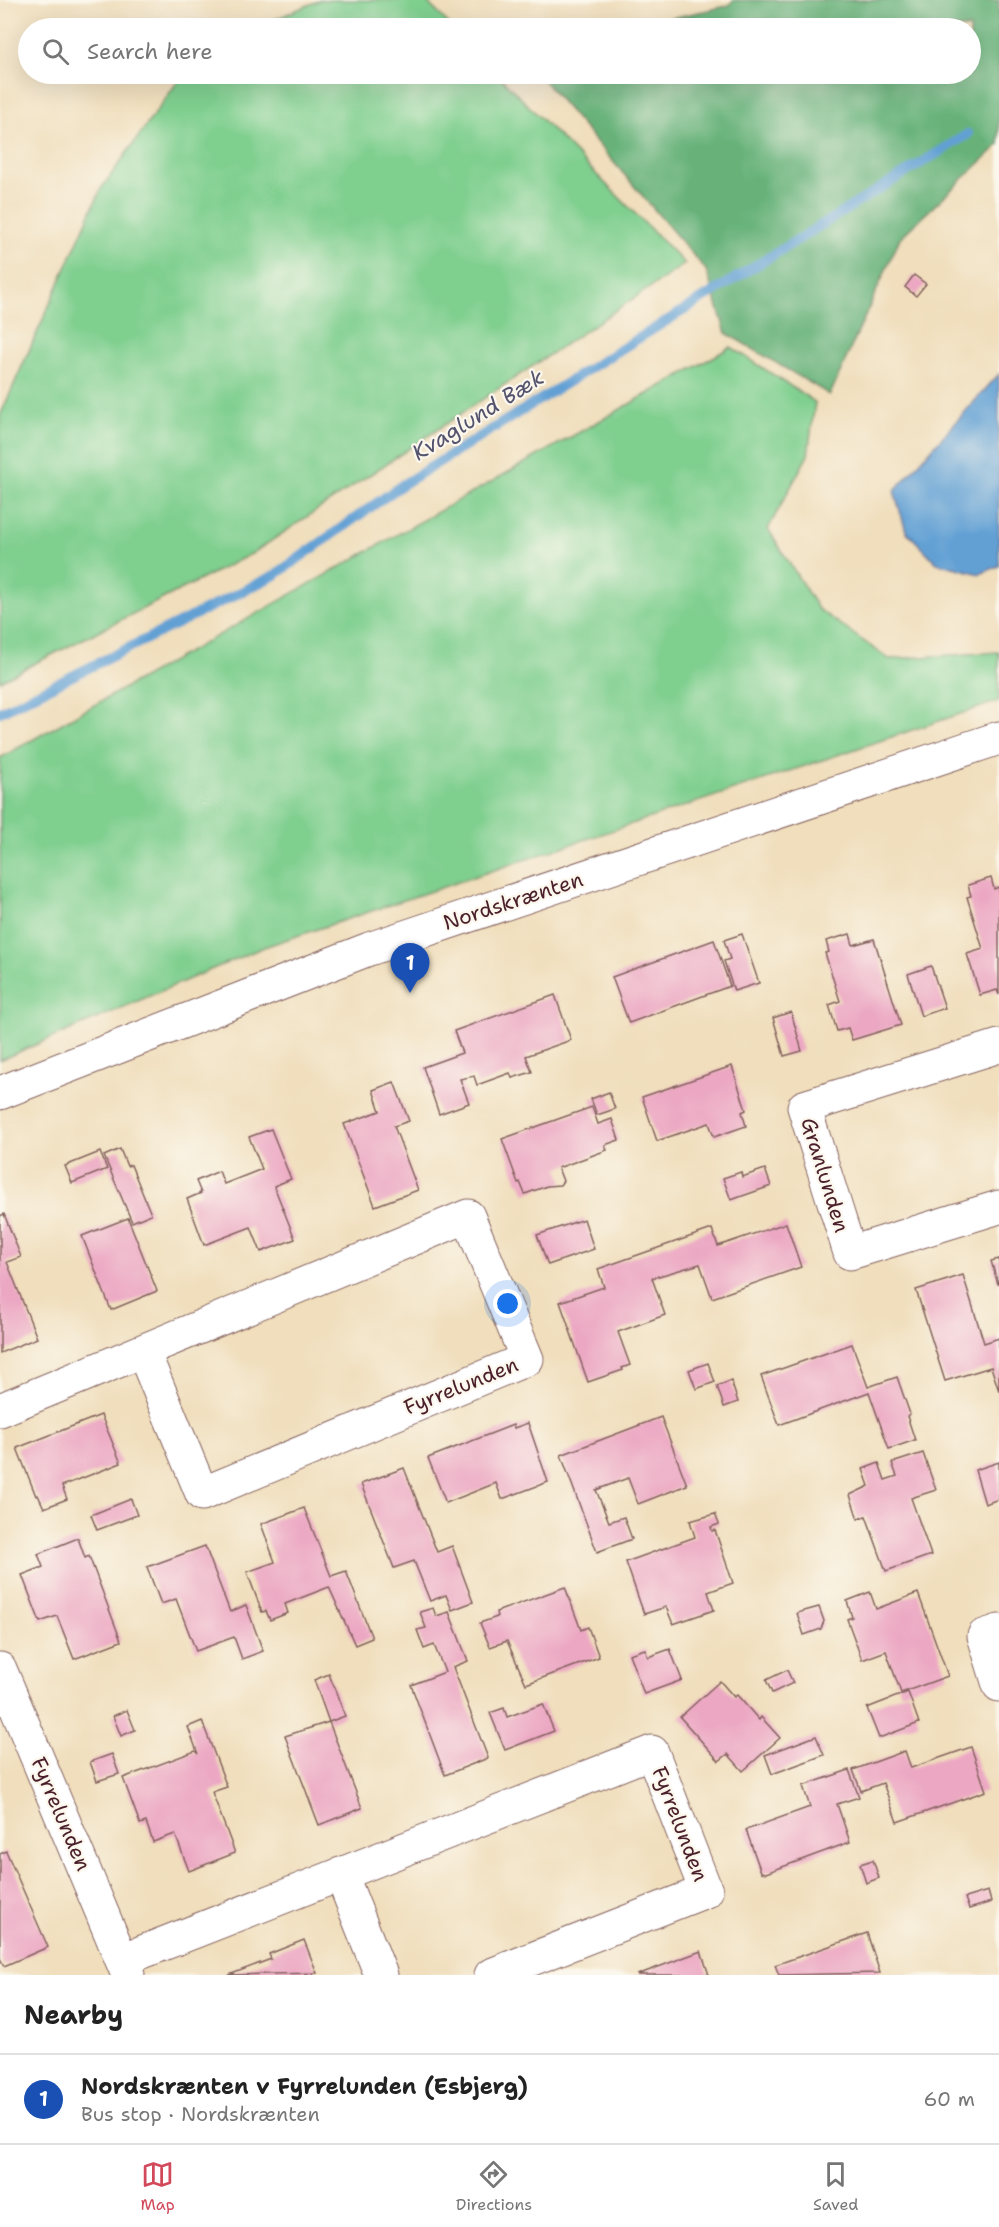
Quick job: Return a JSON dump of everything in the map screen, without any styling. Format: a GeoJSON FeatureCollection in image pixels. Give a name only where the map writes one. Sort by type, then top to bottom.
{"type":"FeatureCollection","features":[{"type":"Feature","properties":{"kind":"street","name":"Nordskrænten"},"geometry":{"type":"LineString","coordinates":[[0,1093],[369,949],[999,738]]}},
{"type":"Feature","properties":{"kind":"street","name":"Granlunden"},"geometry":{"type":"LineString","coordinates":[[999,1046],[804,1107],[850,1253],[999,1207]]}},
{"type":"Feature","properties":{"kind":"street","name":"Fyrrelunden"},"geometry":{"type":"LineString","coordinates":[[0,1410],[142,1351],[468,1216],[527,1359],[202,1494],[142,1351]]}},
{"type":"Feature","properties":{"kind":"street"},"geometry":{"type":"LineString","coordinates":[[999,1631],[984,1635],[999,1685]]}},
{"type":"Feature","properties":{"kind":"street","name":"Fyrrelunden"},"geometry":{"type":"LineString","coordinates":[[0,1669],[125,1967],[341,1874],[652,1752],[706,1890],[491,1975]]}},
{"type":"Feature","properties":{"kind":"street"},"geometry":{"type":"LineString","coordinates":[[341,1874],[381,1975]]}},
{"type":"Feature","properties":{"kind":"green space"},"geometry":{"type":"Polygon","coordinates":[[[320,0],[425,0],[443,18],[278,18],[320,0]]]}},
{"type":"Feature","properties":{"kind":"green space"},"geometry":{"type":"Polygon","coordinates":[[[734,0],[999,0],[999,145],[900,238],[830,395],[726,333],[706,270],[547,84],[981,84],[981,18],[671,18],[727,6],[734,0]]]}},
{"type":"Feature","properties":{"kind":"green space"},"geometry":{"type":"Polygon","coordinates":[[[176,84],[507,84],[685,264],[253,553],[0,681],[0,416],[101,189],[176,84]]]}},
{"type":"Feature","properties":{"kind":"green space"},"geometry":{"type":"Polygon","coordinates":[[[731,347],[815,402],[808,455],[768,529],[818,609],[889,659],[999,652],[999,701],[264,947],[0,1060],[0,758],[731,347]]]}},
{"type":"Feature","properties":{"kind":"water"},"geometry":{"type":"Polygon","coordinates":[[[999,374],[999,566],[980,574],[937,563],[906,531],[894,491],[999,374]]]}},
{"type":"Feature","properties":{"kind":"building"},"geometry":{"type":"Polygon","coordinates":[[[914,275],[926,284],[916,296],[905,287],[914,275]]]}},
{"type":"Feature","properties":{"kind":"building"},"geometry":{"type":"Polygon","coordinates":[[[991,878],[994,889],[999,887],[999,995],[997,990],[980,995],[967,954],[983,949],[967,897],[971,896],[968,885],[991,878]]]}},
{"type":"Feature","properties":{"kind":"building"},"geometry":{"type":"Polygon","coordinates":[[[742,934],[759,983],[734,991],[724,961],[730,959],[724,940],[742,934]]]}},
{"type":"Feature","properties":{"kind":"building"},"geometry":{"type":"Polygon","coordinates":[[[850,934],[853,945],[874,939],[901,1025],[852,1040],[848,1028],[837,1031],[829,1005],[840,1001],[825,953],[829,952],[826,941],[850,934]]]}},
{"type":"Feature","properties":{"kind":"building"},"geometry":{"type":"Polygon","coordinates":[[[714,940],[730,986],[629,1023],[612,977],[714,940]]]}},
{"type":"Feature","properties":{"kind":"building"},"geometry":{"type":"Polygon","coordinates":[[[931,966],[945,1008],[921,1016],[908,974],[931,966]]]}},
{"type":"Feature","properties":{"kind":"building"},"geometry":{"type":"Polygon","coordinates":[[[555,995],[571,1040],[526,1056],[532,1072],[512,1078],[510,1073],[477,1085],[474,1076],[460,1079],[469,1103],[439,1114],[423,1067],[462,1053],[454,1031],[555,995]]]}},
{"type":"Feature","properties":{"kind":"building"},"geometry":{"type":"Polygon","coordinates":[[[791,1012],[802,1051],[784,1056],[773,1018],[791,1012]]]}},
{"type":"Feature","properties":{"kind":"building"},"geometry":{"type":"Polygon","coordinates":[[[732,1066],[746,1110],[742,1112],[746,1126],[714,1137],[709,1123],[657,1141],[642,1097],[732,1066]]]}},
{"type":"Feature","properties":{"kind":"building"},"geometry":{"type":"Polygon","coordinates":[[[394,1082],[409,1121],[394,1126],[418,1190],[375,1206],[344,1124],[380,1111],[373,1090],[394,1082]]]}},
{"type":"Feature","properties":{"kind":"building"},"geometry":{"type":"Polygon","coordinates":[[[609,1092],[615,1109],[597,1115],[591,1099],[609,1092]]]}},
{"type":"Feature","properties":{"kind":"building"},"geometry":{"type":"Polygon","coordinates":[[[592,1107],[598,1124],[612,1119],[619,1140],[605,1145],[607,1150],[558,1168],[563,1181],[560,1185],[547,1186],[525,1194],[520,1182],[518,1183],[502,1139],[592,1107]]]}},
{"type":"Feature","properties":{"kind":"building"},"geometry":{"type":"Polygon","coordinates":[[[271,1129],[291,1179],[274,1186],[295,1239],[261,1252],[251,1227],[204,1245],[187,1199],[201,1193],[196,1181],[219,1171],[224,1184],[262,1169],[249,1137],[271,1129]]]}},
{"type":"Feature","properties":{"kind":"building"},"geometry":{"type":"Polygon","coordinates":[[[120,1149],[127,1166],[131,1165],[151,1214],[132,1222],[104,1156],[120,1149]]]}},
{"type":"Feature","properties":{"kind":"building"},"geometry":{"type":"Polygon","coordinates":[[[100,1152],[107,1169],[72,1183],[65,1166],[100,1152]]]}},
{"type":"Feature","properties":{"kind":"building"},"geometry":{"type":"Polygon","coordinates":[[[765,1169],[771,1186],[731,1200],[723,1178],[741,1172],[742,1177],[765,1169]]]}},
{"type":"Feature","properties":{"kind":"building"},"geometry":{"type":"Polygon","coordinates":[[[4,1214],[21,1257],[7,1262],[37,1338],[0,1353],[0,1216],[4,1214]]]}},
{"type":"Feature","properties":{"kind":"building"},"geometry":{"type":"Polygon","coordinates":[[[128,1218],[157,1291],[111,1310],[82,1236],[128,1218]]]}},
{"type":"Feature","properties":{"kind":"building"},"geometry":{"type":"Polygon","coordinates":[[[584,1219],[594,1249],[548,1265],[537,1235],[584,1219]]]}},
{"type":"Feature","properties":{"kind":"building"},"geometry":{"type":"Polygon","coordinates":[[[786,1223],[801,1267],[712,1298],[700,1264],[652,1278],[665,1315],[618,1332],[630,1365],[622,1368],[623,1370],[588,1382],[560,1302],[604,1287],[598,1269],[712,1229],[718,1246],[786,1223]]]}},
{"type":"Feature","properties":{"kind":"building"},"geometry":{"type":"Polygon","coordinates":[[[999,1259],[999,1284],[998,1284],[991,1261],[999,1259]]]}},
{"type":"Feature","properties":{"kind":"building"},"geometry":{"type":"Polygon","coordinates":[[[963,1275],[984,1343],[999,1338],[999,1391],[991,1367],[945,1381],[916,1290],[963,1275]]]}},
{"type":"Feature","properties":{"kind":"building"},"geometry":{"type":"Polygon","coordinates":[[[852,1344],[868,1387],[897,1377],[910,1414],[907,1416],[915,1440],[889,1449],[869,1392],[779,1425],[761,1376],[852,1344]]]}},
{"type":"Feature","properties":{"kind":"building"},"geometry":{"type":"Polygon","coordinates":[[[708,1363],[715,1382],[696,1389],[689,1370],[708,1363]]]}},
{"type":"Feature","properties":{"kind":"building"},"geometry":{"type":"Polygon","coordinates":[[[731,1381],[738,1402],[724,1407],[717,1386],[731,1381]]]}},
{"type":"Feature","properties":{"kind":"building"},"geometry":{"type":"Polygon","coordinates":[[[101,1415],[121,1463],[62,1486],[67,1499],[44,1508],[38,1495],[36,1496],[17,1448],[101,1415]]]}},
{"type":"Feature","properties":{"kind":"building"},"geometry":{"type":"Polygon","coordinates":[[[661,1417],[687,1485],[638,1504],[628,1478],[596,1490],[609,1522],[624,1517],[632,1539],[597,1552],[561,1455],[661,1417]]]}},
{"type":"Feature","properties":{"kind":"building"},"geometry":{"type":"Polygon","coordinates":[[[528,1423],[548,1482],[502,1499],[496,1483],[446,1503],[428,1458],[513,1425],[514,1428],[528,1423]]]}},
{"type":"Feature","properties":{"kind":"building"},"geometry":{"type":"Polygon","coordinates":[[[923,1453],[936,1490],[911,1498],[931,1555],[886,1571],[866,1516],[858,1519],[850,1495],[869,1486],[863,1469],[879,1463],[885,1480],[897,1476],[892,1463],[923,1453]]]}},
{"type":"Feature","properties":{"kind":"building"},"geometry":{"type":"Polygon","coordinates":[[[999,1462],[999,1499],[985,1504],[975,1470],[999,1462]]]}},
{"type":"Feature","properties":{"kind":"building"},"geometry":{"type":"Polygon","coordinates":[[[404,1468],[437,1552],[452,1546],[473,1602],[452,1610],[446,1595],[430,1601],[414,1561],[394,1568],[361,1484],[404,1468]]]}},
{"type":"Feature","properties":{"kind":"building"},"geometry":{"type":"Polygon","coordinates":[[[131,1499],[137,1515],[97,1530],[91,1515],[131,1499]]]}},
{"type":"Feature","properties":{"kind":"building"},"geometry":{"type":"Polygon","coordinates":[[[304,1508],[331,1576],[346,1571],[372,1638],[355,1645],[329,1587],[285,1604],[288,1613],[270,1620],[266,1611],[262,1612],[247,1572],[275,1562],[261,1524],[304,1508]]]}},
{"type":"Feature","properties":{"kind":"building"},"geometry":{"type":"Polygon","coordinates":[[[715,1514],[719,1524],[711,1527],[712,1531],[715,1530],[733,1583],[708,1592],[714,1610],[673,1624],[666,1607],[644,1614],[626,1562],[695,1537],[690,1521],[715,1514]]]}},
{"type":"Feature","properties":{"kind":"building"},"geometry":{"type":"Polygon","coordinates":[[[78,1538],[85,1558],[89,1556],[121,1641],[74,1659],[57,1616],[40,1622],[22,1575],[43,1567],[38,1554],[78,1538]]]}},
{"type":"Feature","properties":{"kind":"building"},"geometry":{"type":"Polygon","coordinates":[[[205,1546],[230,1612],[246,1605],[263,1651],[242,1659],[234,1637],[196,1651],[176,1599],[161,1604],[147,1567],[205,1546]]]}},
{"type":"Feature","properties":{"kind":"building"},"geometry":{"type":"Polygon","coordinates":[[[565,1587],[581,1630],[588,1627],[599,1657],[526,1684],[507,1641],[490,1647],[480,1623],[497,1617],[496,1612],[565,1587]]]}},
{"type":"Feature","properties":{"kind":"building"},"geometry":{"type":"Polygon","coordinates":[[[870,1592],[876,1609],[918,1593],[948,1676],[901,1693],[886,1651],[862,1660],[847,1619],[852,1617],[847,1601],[870,1592]]]}},
{"type":"Feature","properties":{"kind":"building"},"geometry":{"type":"Polygon","coordinates":[[[819,1607],[824,1621],[821,1629],[804,1635],[797,1613],[819,1607]]]}},
{"type":"Feature","properties":{"kind":"building"},"geometry":{"type":"Polygon","coordinates":[[[433,1608],[436,1616],[449,1612],[468,1661],[453,1667],[488,1758],[445,1775],[411,1685],[445,1672],[434,1645],[424,1649],[417,1630],[426,1628],[420,1612],[433,1608]]]}},
{"type":"Feature","properties":{"kind":"building"},"geometry":{"type":"Polygon","coordinates":[[[645,1649],[648,1657],[670,1649],[682,1680],[644,1694],[629,1654],[645,1649]]]}},
{"type":"Feature","properties":{"kind":"building"},"geometry":{"type":"Polygon","coordinates":[[[787,1670],[793,1683],[772,1693],[766,1680],[787,1670]]]}},
{"type":"Feature","properties":{"kind":"building"},"geometry":{"type":"Polygon","coordinates":[[[329,1674],[345,1716],[329,1722],[314,1680],[329,1674]]]}},
{"type":"Feature","properties":{"kind":"building"},"geometry":{"type":"Polygon","coordinates":[[[720,1681],[734,1697],[737,1695],[759,1720],[761,1717],[780,1738],[743,1771],[728,1754],[719,1761],[680,1717],[720,1681]]]}},
{"type":"Feature","properties":{"kind":"building"},"geometry":{"type":"Polygon","coordinates":[[[908,1692],[919,1723],[879,1738],[867,1708],[908,1692]]]}},
{"type":"Feature","properties":{"kind":"building"},"geometry":{"type":"Polygon","coordinates":[[[543,1704],[554,1731],[505,1750],[490,1713],[504,1708],[507,1717],[543,1704]]]}},
{"type":"Feature","properties":{"kind":"building"},"geometry":{"type":"Polygon","coordinates":[[[127,1710],[135,1730],[121,1736],[113,1716],[127,1710]]]}},
{"type":"Feature","properties":{"kind":"building"},"geometry":{"type":"Polygon","coordinates":[[[202,1721],[227,1787],[212,1792],[235,1853],[189,1871],[175,1834],[153,1842],[146,1822],[140,1824],[123,1778],[195,1751],[198,1754],[188,1727],[202,1721]]]}},
{"type":"Feature","properties":{"kind":"building"},"geometry":{"type":"Polygon","coordinates":[[[329,1722],[362,1808],[319,1825],[285,1736],[329,1722]]]}},
{"type":"Feature","properties":{"kind":"building"},"geometry":{"type":"Polygon","coordinates":[[[816,1736],[824,1755],[772,1774],[765,1755],[816,1736]]]}},
{"type":"Feature","properties":{"kind":"building"},"geometry":{"type":"Polygon","coordinates":[[[971,1747],[986,1791],[897,1822],[883,1783],[861,1791],[853,1770],[905,1751],[911,1768],[971,1747]]]}},
{"type":"Feature","properties":{"kind":"building"},"geometry":{"type":"Polygon","coordinates":[[[112,1754],[119,1774],[97,1781],[90,1762],[112,1754]]]}},
{"type":"Feature","properties":{"kind":"building"},"geometry":{"type":"Polygon","coordinates":[[[849,1770],[859,1797],[837,1804],[850,1842],[766,1873],[761,1872],[746,1830],[810,1807],[803,1786],[849,1770]]]}},
{"type":"Feature","properties":{"kind":"building"},"geometry":{"type":"Polygon","coordinates":[[[6,1851],[48,1947],[4,1966],[0,1958],[0,1854],[6,1851]]]}},
{"type":"Feature","properties":{"kind":"building"},"geometry":{"type":"Polygon","coordinates":[[[873,1860],[879,1878],[866,1883],[860,1864],[873,1860]]]}},
{"type":"Feature","properties":{"kind":"building"},"geometry":{"type":"Polygon","coordinates":[[[988,1891],[991,1902],[969,1909],[965,1898],[988,1891]]]}},
{"type":"Feature","properties":{"kind":"building"},"geometry":{"type":"Polygon","coordinates":[[[867,1933],[880,1973],[779,1975],[775,1965],[867,1933]]]}},
{"type":"Feature","properties":{"kind":"building"},"geometry":{"type":"Polygon","coordinates":[[[304,1940],[317,1973],[229,1975],[271,1959],[269,1954],[304,1940]]]}},
{"type":"Feature","properties":{"kind":"building"},"geometry":{"type":"Polygon","coordinates":[[[701,1951],[709,1975],[637,1975],[701,1951]]]}},
{"type":"Feature","properties":{"kind":"waterway","name":"Kvaglund Bæk"},"geometry":{"type":"LineString","coordinates":[[0,712],[275,575],[402,485],[968,134]]}},
{"type":"Feature","properties":{"kind":"place","name":"Nordskrænten v Fyrrelunden (Esbjerg)"},"geometry":{"type":"Point","coordinates":[410,993]}}]}
